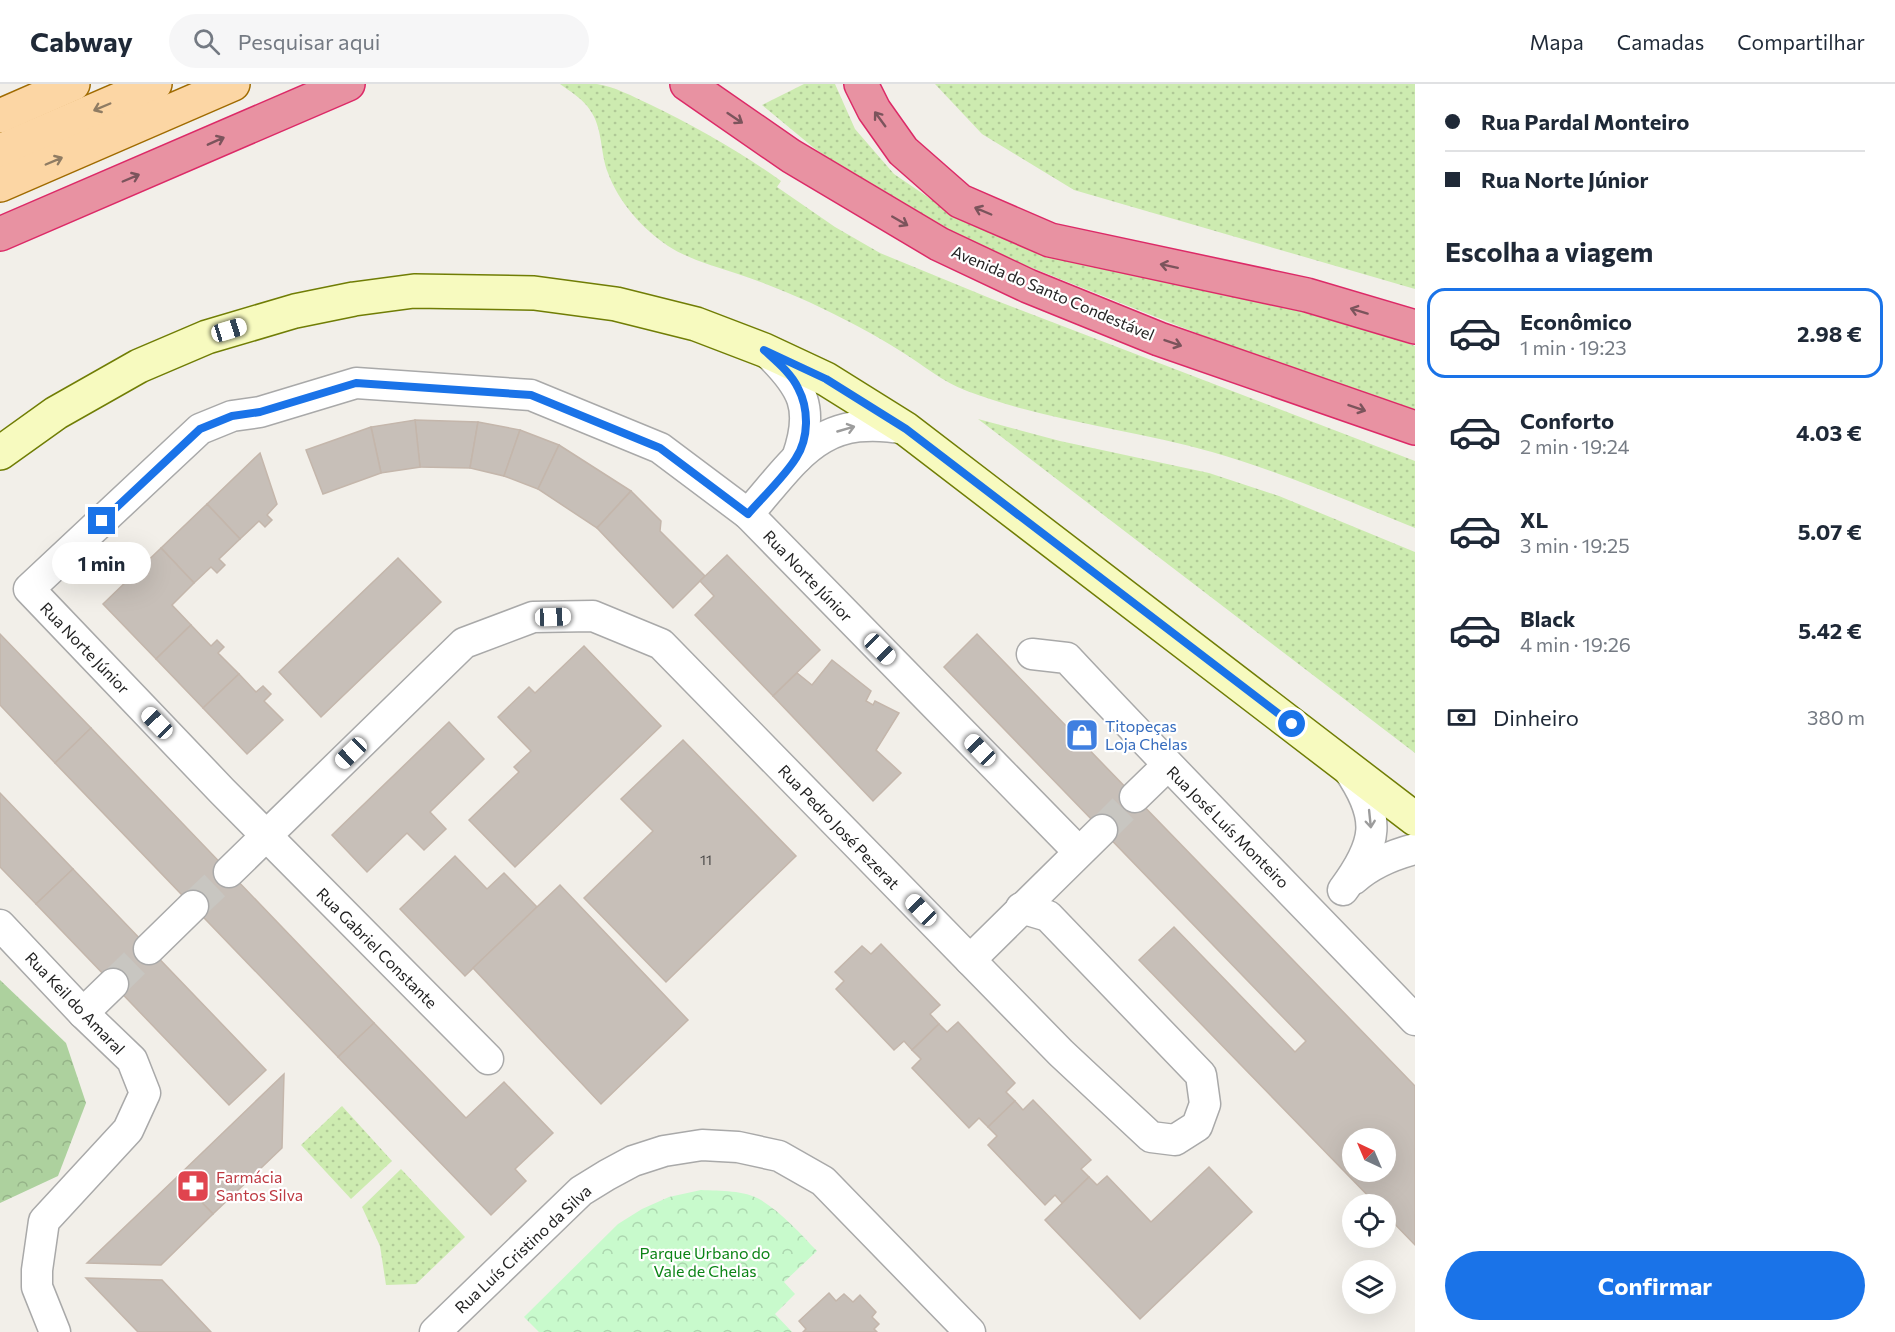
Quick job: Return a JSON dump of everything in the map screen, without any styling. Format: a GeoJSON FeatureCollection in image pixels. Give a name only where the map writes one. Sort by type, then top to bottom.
{"type":"FeatureCollection","features":[{"type":"Feature","properties":{"kind":"highway"},"geometry":{"type":"LineString","coordinates":[[0,234],[348,84]]}},
{"type":"Feature","properties":{"kind":"highway","name":"Avenida do Santo Condestável"},"geometry":{"type":"LineString","coordinates":[[687,84],[791,156],[939,244],[998,272],[1159,339],[1415,428]]}},
{"type":"Feature","properties":{"kind":"highway"},"geometry":{"type":"LineString","coordinates":[[861,84],[874,110],[903,151],[960,201],[1050,240],[1307,295],[1415,327]]}},
{"type":"Feature","properties":{"kind":"main road"},"geometry":{"type":"LineString","coordinates":[[0,116],[73,84]]}},
{"type":"Feature","properties":{"kind":"main road"},"geometry":{"type":"LineString","coordinates":[[0,151],[156,84]]}},
{"type":"Feature","properties":{"kind":"main road"},"geometry":{"type":"LineString","coordinates":[[0,184],[233,84]]}},
{"type":"Feature","properties":{"kind":"street"},"geometry":{"type":"LineString","coordinates":[[0,453],[56,413],[139,366],[207,337],[295,310],[414,291],[534,293],[616,304],[685,321],[764,350],[826,379],[906,429],[1415,819]]}},
{"type":"Feature","properties":{"kind":"street"},"geometry":{"type":"LineString","coordinates":[[764,350],[793,381],[801,396],[807,417],[804,439],[797,458]]}},
{"type":"Feature","properties":{"kind":"street","name":"Rua Norte Júnior"},"geometry":{"type":"LineString","coordinates":[[266,836],[29,589],[200,429],[232,416],[260,412],[356,383],[531,395],[660,448],[748,514],[1079,852]]}},
{"type":"Feature","properties":{"kind":"street"},"geometry":{"type":"LineString","coordinates":[[748,514],[797,458],[827,434],[854,426],[882,424],[906,429]]}},
{"type":"Feature","properties":{"kind":"street","name":"Rua Pedro José Pezerat"},"geometry":{"type":"LineString","coordinates":[[229,872],[464,643],[533,617],[593,616],[661,644],[1061,1053],[1150,1137],[1175,1140],[1197,1126],[1205,1104],[1201,1075],[1048,916],[1022,908]]}},
{"type":"Feature","properties":{"kind":"street","name":"Rua José Luís Monteiro"},"geometry":{"type":"LineString","coordinates":[[1032,654],[1067,658],[1415,1020]]}},
{"type":"Feature","properties":{"kind":"street"},"geometry":{"type":"LineString","coordinates":[[1135,797],[1168,765]]}},
{"type":"Feature","properties":{"kind":"street"},"geometry":{"type":"LineString","coordinates":[[1342,890],[1358,870],[1371,840],[1371,815],[1363,790],[1347,766]]}},
{"type":"Feature","properties":{"kind":"street"},"geometry":{"type":"LineString","coordinates":[[970,960],[1102,830]]}},
{"type":"Feature","properties":{"kind":"street","name":"Rua Gabriel Constante"},"geometry":{"type":"LineString","coordinates":[[266,836],[488,1059]]}},
{"type":"Feature","properties":{"kind":"street"},"geometry":{"type":"LineString","coordinates":[[1317,916],[1362,872],[1383,859],[1415,849]]}},
{"type":"Feature","properties":{"kind":"street"},"geometry":{"type":"LineString","coordinates":[[149,949],[193,906]]}},
{"type":"Feature","properties":{"kind":"street","name":"Rua Keil do Amaral"},"geometry":{"type":"LineString","coordinates":[[0,925],[83,1013],[132,1060],[145,1094],[128,1130],[44,1221],[37,1287],[55,1332]]}},
{"type":"Feature","properties":{"kind":"street"},"geometry":{"type":"LineString","coordinates":[[83,1013],[113,984]]}},
{"type":"Feature","properties":{"kind":"street","name":"Rua Luís Cristino da Silva"},"geometry":{"type":"LineString","coordinates":[[435,1332],[582,1191],[633,1161],[664,1151],[702,1145],[738,1147],[779,1156],[823,1180],[970,1332]]}},
{"type":"Feature","properties":{"kind":"green space"},"geometry":{"type":"Polygon","coordinates":[[[560,84],[597,84],[610,87],[683,121],[765,170],[781,181],[777,187],[835,227],[880,253],[992,299],[1415,461],[1415,528],[1340,497],[1212,452],[1027,410],[967,391],[941,378],[879,338],[821,308],[765,284],[676,251],[649,231],[618,195],[608,173],[594,117],[584,102],[560,84]]]}},
{"type":"Feature","properties":{"kind":"green space"},"geometry":{"type":"Polygon","coordinates":[[[804,84],[835,84],[855,129],[894,174],[938,204],[1010,239],[1135,272],[1353,324],[1415,346],[1415,416],[1282,367],[947,234],[876,193],[814,148],[762,105],[804,84]]]}},
{"type":"Feature","properties":{"kind":"green space"},"geometry":{"type":"Polygon","coordinates":[[[935,84],[1415,84],[1415,289],[1074,190],[982,134],[935,84]]]}},
{"type":"Feature","properties":{"kind":"green space"},"geometry":{"type":"Polygon","coordinates":[[[978,419],[1060,441],[1209,473],[1279,496],[1415,552],[1415,753],[978,419]]]}},
{"type":"Feature","properties":{"kind":"green space"},"geometry":{"type":"Polygon","coordinates":[[[0,980],[66,1043],[86,1103],[58,1176],[0,1203],[0,980]]]}},
{"type":"Feature","properties":{"kind":"green space"},"geometry":{"type":"Polygon","coordinates":[[[342,1106],[392,1161],[351,1199],[301,1145],[342,1106]]]}},
{"type":"Feature","properties":{"kind":"green space"},"geometry":{"type":"Polygon","coordinates":[[[401,1169],[465,1237],[416,1284],[386,1285],[380,1246],[362,1207],[401,1169]]]}},
{"type":"Feature","properties":{"kind":"green space","name":"Parque Urbano do Vale de Chelas"},"geometry":{"type":"Polygon","coordinates":[[[701,1190],[740,1193],[761,1200],[783,1217],[817,1251],[784,1282],[795,1294],[775,1314],[792,1332],[539,1332],[524,1317],[618,1224],[642,1209],[669,1197],[701,1190]]]}},
{"type":"Feature","properties":{"kind":"building"},"geometry":{"type":"Polygon","coordinates":[[[415,420],[478,422],[470,468],[420,467],[415,420]]]}},
{"type":"Feature","properties":{"kind":"building"},"geometry":{"type":"Polygon","coordinates":[[[415,420],[420,467],[381,473],[371,427],[415,420]]]}},
{"type":"Feature","properties":{"kind":"building"},"geometry":{"type":"Polygon","coordinates":[[[478,422],[520,430],[504,476],[470,468],[478,422]]]}},
{"type":"Feature","properties":{"kind":"building"},"geometry":{"type":"Polygon","coordinates":[[[371,427],[381,473],[323,494],[306,450],[371,427]]]}},
{"type":"Feature","properties":{"kind":"building"},"geometry":{"type":"Polygon","coordinates":[[[520,430],[559,445],[538,489],[504,476],[520,430]]]}},
{"type":"Feature","properties":{"kind":"building"},"geometry":{"type":"Polygon","coordinates":[[[559,445],[631,491],[597,528],[538,489],[559,445]]]}},
{"type":"Feature","properties":{"kind":"building"},"geometry":{"type":"Polygon","coordinates":[[[260,453],[277,504],[267,515],[272,520],[265,527],[259,521],[240,539],[207,504],[260,453]]]}},
{"type":"Feature","properties":{"kind":"building"},"geometry":{"type":"Polygon","coordinates":[[[631,491],[661,521],[660,531],[705,576],[673,608],[597,528],[631,491]]]}},
{"type":"Feature","properties":{"kind":"building"},"geometry":{"type":"Polygon","coordinates":[[[207,504],[240,539],[219,559],[225,565],[217,573],[211,567],[194,583],[161,548],[207,504]]]}},
{"type":"Feature","properties":{"kind":"building"},"geometry":{"type":"Polygon","coordinates":[[[161,548],[194,583],[172,605],[191,625],[156,659],[103,604],[161,548]]]}},
{"type":"Feature","properties":{"kind":"building"},"geometry":{"type":"Polygon","coordinates":[[[727,555],[820,650],[773,696],[695,615],[714,596],[700,581],[727,555]]]}},
{"type":"Feature","properties":{"kind":"building"},"geometry":{"type":"Polygon","coordinates":[[[398,558],[441,602],[321,717],[279,672],[398,558]]]}},
{"type":"Feature","properties":{"kind":"building"},"geometry":{"type":"Polygon","coordinates":[[[191,625],[211,646],[217,640],[224,647],[218,653],[239,674],[203,708],[156,659],[191,625]]]}},
{"type":"Feature","properties":{"kind":"building"},"geometry":{"type":"Polygon","coordinates":[[[0,634],[91,728],[55,763],[0,705],[0,634]]]}},
{"type":"Feature","properties":{"kind":"building"},"geometry":{"type":"Polygon","coordinates":[[[977,634],[1415,1086],[1415,1245],[1396,1225],[1396,1194],[1366,1194],[1355,1182],[1396,1182],[1396,1128],[1342,1128],[1342,1169],[1139,960],[1174,927],[1295,1052],[1306,1041],[944,667],[977,634]]]}},
{"type":"Feature","properties":{"kind":"building"},"geometry":{"type":"Polygon","coordinates":[[[584,646],[661,726],[515,867],[469,820],[519,772],[514,767],[531,751],[498,717],[529,687],[535,693],[584,646]]]}},
{"type":"Feature","properties":{"kind":"building"},"geometry":{"type":"Polygon","coordinates":[[[832,660],[871,691],[866,701],[873,705],[875,701],[899,713],[876,750],[901,773],[873,801],[773,696],[797,673],[812,685],[832,660]]]}},
{"type":"Feature","properties":{"kind":"building"},"geometry":{"type":"Polygon","coordinates":[[[239,674],[256,692],[263,686],[271,694],[264,701],[283,720],[247,754],[203,708],[239,674]]]}},
{"type":"Feature","properties":{"kind":"building"},"geometry":{"type":"Polygon","coordinates":[[[449,722],[484,759],[430,812],[446,829],[424,850],[407,833],[367,872],[332,835],[449,722]]]}},
{"type":"Feature","properties":{"kind":"building"},"geometry":{"type":"Polygon","coordinates":[[[91,728],[374,1023],[338,1057],[55,763],[91,728]]]}},
{"type":"Feature","properties":{"kind":"building"},"geometry":{"type":"Polygon","coordinates":[[[683,740],[796,856],[666,982],[584,898],[653,831],[621,799],[683,740]]]}},
{"type":"Feature","properties":{"kind":"building"},"geometry":{"type":"Polygon","coordinates":[[[0,793],[73,869],[36,904],[0,867],[0,793]]]}},
{"type":"Feature","properties":{"kind":"building"},"geometry":{"type":"Polygon","coordinates":[[[455,856],[487,889],[504,873],[537,907],[465,976],[400,909],[455,856]]]}},
{"type":"Feature","properties":{"kind":"building"},"geometry":{"type":"Polygon","coordinates":[[[73,869],[266,1070],[229,1105],[36,904],[73,869]]]}},
{"type":"Feature","properties":{"kind":"building"},"geometry":{"type":"Polygon","coordinates":[[[560,885],[688,1020],[601,1104],[473,968],[560,885]]]}},
{"type":"Feature","properties":{"kind":"building"},"geometry":{"type":"Polygon","coordinates":[[[881,944],[940,1005],[930,1014],[939,1024],[912,1050],[904,1041],[894,1050],[836,989],[844,981],[835,972],[862,946],[871,954],[881,944]]]}},
{"type":"Feature","properties":{"kind":"building"},"geometry":{"type":"Polygon","coordinates":[[[958,1022],[1015,1083],[1006,1092],[1015,1101],[988,1127],[979,1118],[969,1128],[912,1068],[921,1059],[912,1050],[939,1024],[947,1032],[958,1022]]]}},
{"type":"Feature","properties":{"kind":"building"},"geometry":{"type":"Polygon","coordinates":[[[374,1023],[466,1118],[504,1082],[553,1133],[515,1169],[526,1181],[491,1215],[338,1057],[374,1023]]]}},
{"type":"Feature","properties":{"kind":"building"},"geometry":{"type":"Polygon","coordinates":[[[284,1074],[282,1148],[213,1214],[177,1177],[284,1074]]]}},
{"type":"Feature","properties":{"kind":"building"},"geometry":{"type":"Polygon","coordinates":[[[1033,1100],[1091,1160],[1081,1169],[1089,1177],[1062,1203],[1055,1195],[1045,1205],[988,1145],[997,1136],[988,1127],[1015,1101],[1023,1110],[1033,1100]]]}},
{"type":"Feature","properties":{"kind":"building"},"geometry":{"type":"Polygon","coordinates":[[[1209,1167],[1252,1212],[1140,1319],[1045,1220],[1089,1177],[1097,1185],[1107,1176],[1151,1222],[1209,1167]]]}},
{"type":"Feature","properties":{"kind":"building"},"geometry":{"type":"Polygon","coordinates":[[[177,1177],[213,1214],[161,1265],[87,1263],[177,1177]]]}},
{"type":"Feature","properties":{"kind":"building"},"geometry":{"type":"Polygon","coordinates":[[[86,1278],[162,1280],[211,1332],[138,1332],[86,1278]]]}},
{"type":"Feature","properties":{"kind":"building"},"geometry":{"type":"Polygon","coordinates":[[[829,1293],[836,1301],[844,1294],[853,1302],[860,1295],[876,1312],[872,1317],[879,1324],[874,1329],[877,1332],[803,1332],[806,1329],[799,1321],[829,1293]]]}},
{"type":"Feature","properties":{"kind":"tunnel"},"geometry":{"type":"LineString","coordinates":[[1102,830],[1135,797]]}},
{"type":"Feature","properties":{"kind":"tunnel"},"geometry":{"type":"LineString","coordinates":[[193,906],[229,872]]}},
{"type":"Feature","properties":{"kind":"tunnel"},"geometry":{"type":"LineString","coordinates":[[113,984],[149,949]]}},
{"type":"Feature","properties":{"kind":"place","name":"Titopeças Loja Chelas"},"geometry":{"type":"Point","coordinates":[1082,735]}},
{"type":"Feature","properties":{"kind":"place","name":"Farmácia Santos Silva"},"geometry":{"type":"Point","coordinates":[193,1186]}},
{"type":"Feature","properties":{"kind":"route"},"geometry":{"type":"LineString","coordinates":[[102,521],[200,429],[232,416],[260,412],[356,383],[531,395],[660,448],[748,514],[797,458],[804,439],[807,417],[798,388],[783,368],[764,350],[826,379],[906,429],[1292,724]]}}]}
